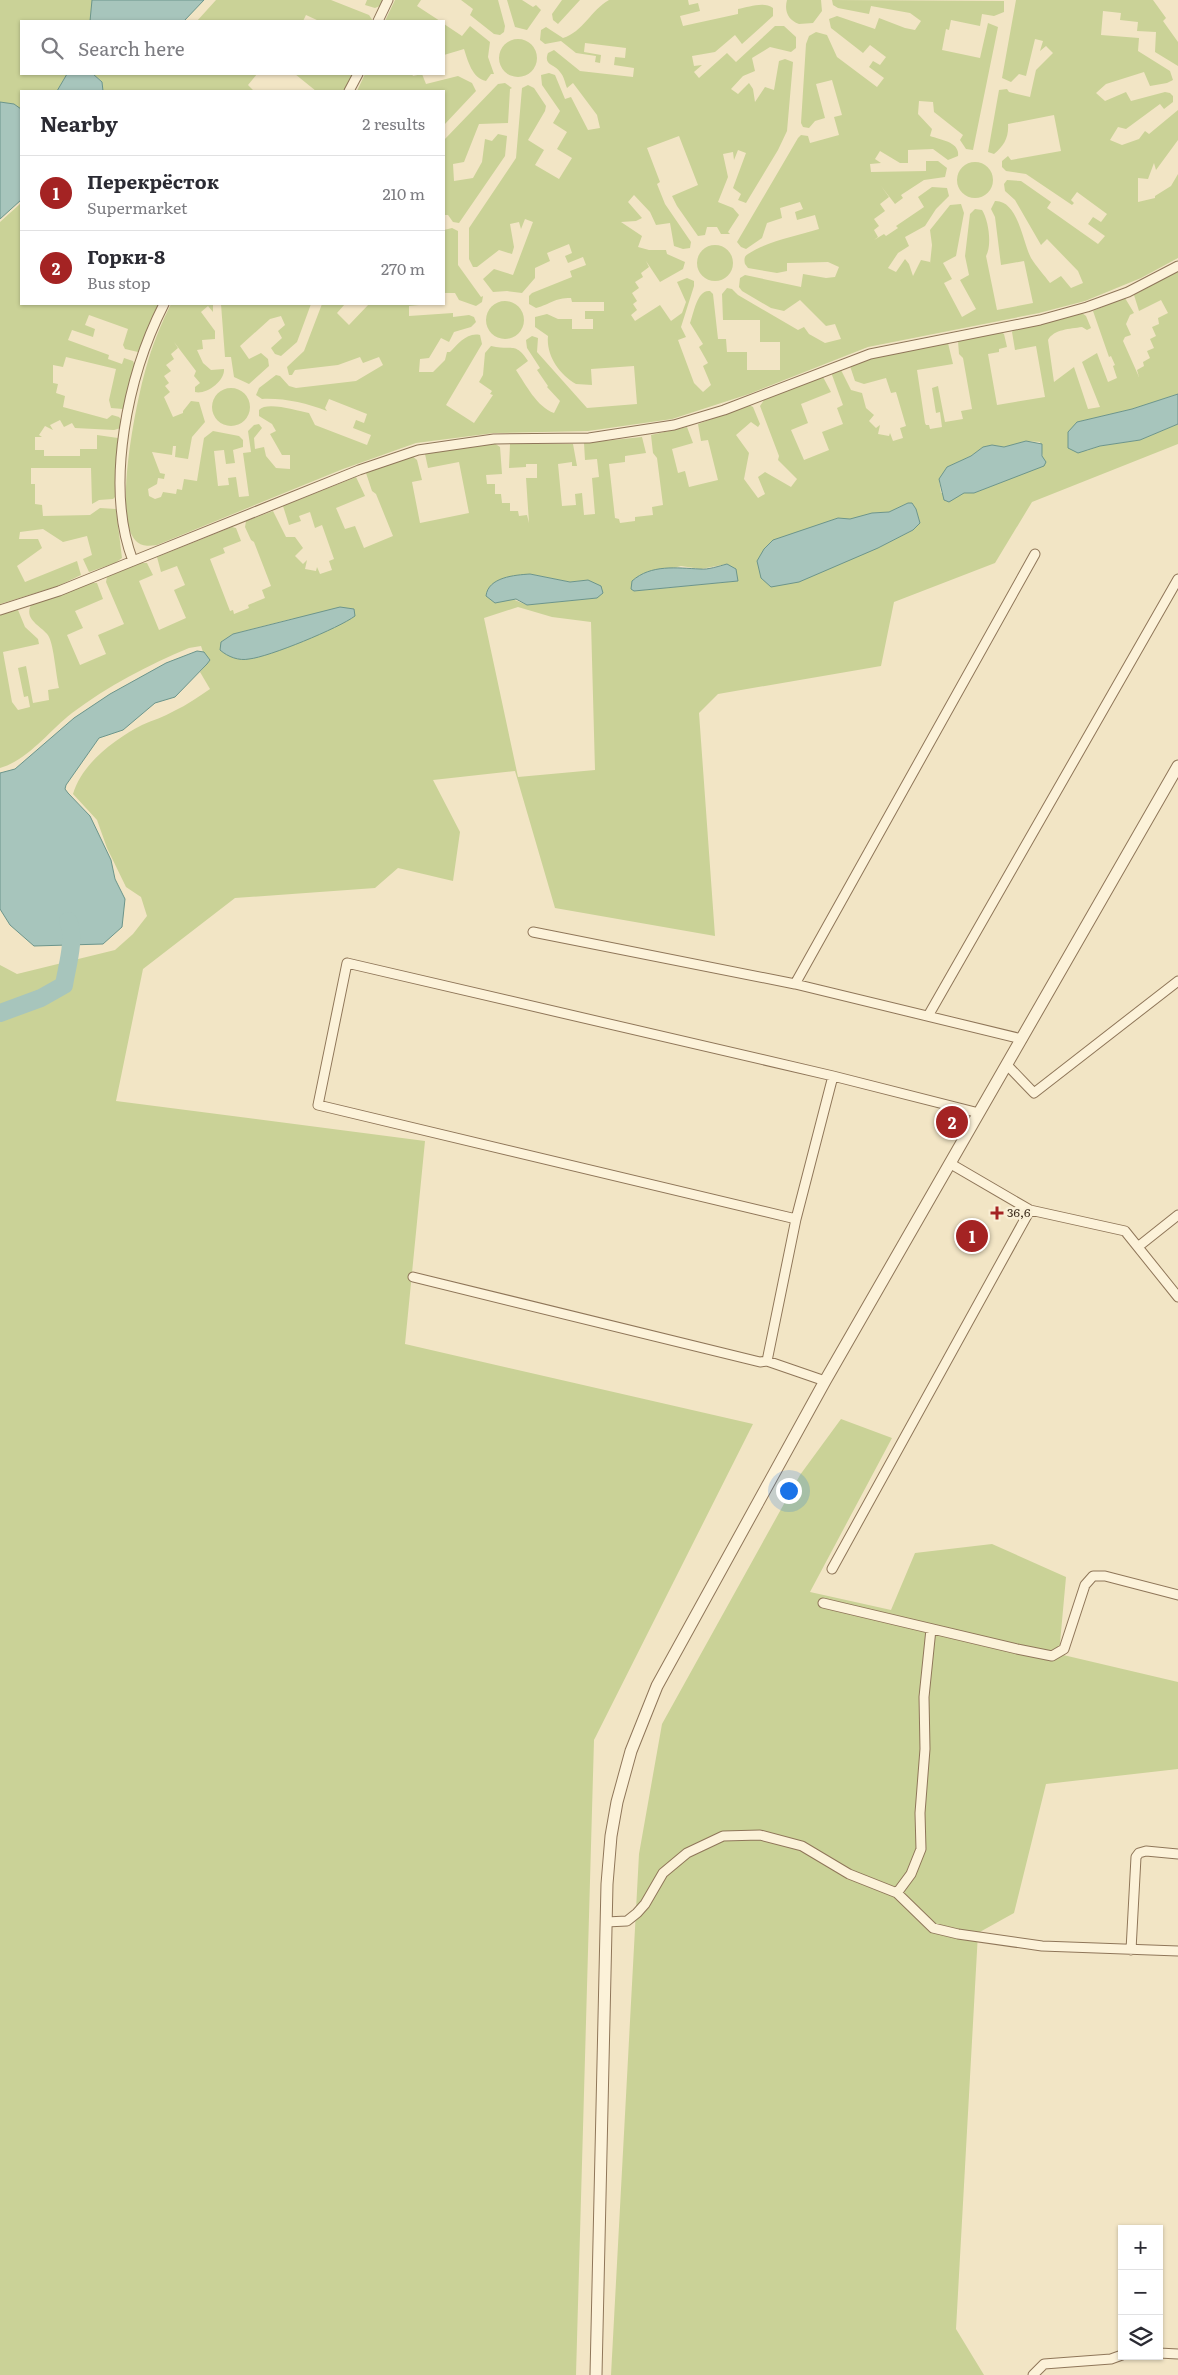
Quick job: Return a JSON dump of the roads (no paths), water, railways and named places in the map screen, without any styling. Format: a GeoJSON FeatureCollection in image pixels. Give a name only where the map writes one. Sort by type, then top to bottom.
{"type":"FeatureCollection","features":[{"type":"Feature","properties":{"kind":"street"},"geometry":{"type":"LineString","coordinates":[[378,20],[388,0]]}},
{"type":"Feature","properties":{"kind":"street"},"geometry":{"type":"LineString","coordinates":[[350,90],[357,75]]}},
{"type":"Feature","properties":{"kind":"street"},"geometry":{"type":"LineString","coordinates":[[0,610],[59,591],[346,475],[418,450],[494,439],[589,438],[674,425],[733,407],[870,354],[1040,320],[1087,307],[1136,288],[1178,266]]}},
{"type":"Feature","properties":{"kind":"street"},"geometry":{"type":"LineString","coordinates":[[133,561],[125,538],[121,513],[124,439],[140,365],[164,305]]}},
{"type":"Feature","properties":{"kind":"street"},"geometry":{"type":"LineString","coordinates":[[795,984],[1035,554]]}},
{"type":"Feature","properties":{"kind":"street"},"geometry":{"type":"LineString","coordinates":[[928,1016],[1178,579]]}},
{"type":"Feature","properties":{"kind":"street"},"geometry":{"type":"LineString","coordinates":[[596,2375],[606,1922],[611,1836],[617,1802],[631,1751],[657,1686],[826,1381],[1178,766]]}},
{"type":"Feature","properties":{"kind":"street"},"geometry":{"type":"LineString","coordinates":[[533,932],[795,984],[1022,1039]]}},
{"type":"Feature","properties":{"kind":"street"},"geometry":{"type":"LineString","coordinates":[[796,1219],[318,1105],[347,963],[980,1112]]}},
{"type":"Feature","properties":{"kind":"street"},"geometry":{"type":"LineString","coordinates":[[1008,1066],[1034,1093],[1178,981]]}},
{"type":"Feature","properties":{"kind":"street"},"geometry":{"type":"LineString","coordinates":[[767,1361],[796,1219],[832,1076]]}},
{"type":"Feature","properties":{"kind":"street"},"geometry":{"type":"LineString","coordinates":[[951,1164],[1030,1210],[1125,1231],[1139,1246],[1178,1297]]}},
{"type":"Feature","properties":{"kind":"street"},"geometry":{"type":"LineString","coordinates":[[832,1569],[1030,1210]]}},
{"type":"Feature","properties":{"kind":"street"},"geometry":{"type":"LineString","coordinates":[[1139,1246],[1178,1215]]}},
{"type":"Feature","properties":{"kind":"street"},"geometry":{"type":"LineString","coordinates":[[413,1277],[760,1362],[767,1361],[826,1381]]}},
{"type":"Feature","properties":{"kind":"street"},"geometry":{"type":"LineString","coordinates":[[824,1603],[1052,1656],[1064,1650],[1085,1585],[1093,1576],[1105,1576],[1178,1595]]}},
{"type":"Feature","properties":{"kind":"street"},"geometry":{"type":"LineString","coordinates":[[897,1893],[910,1874],[921,1849],[920,1813],[925,1749],[924,1697],[931,1629]]}},
{"type":"Feature","properties":{"kind":"street"},"geometry":{"type":"LineString","coordinates":[[606,1922],[627,1921],[645,1904],[663,1873],[687,1853],[723,1836],[760,1835],[802,1846],[849,1874],[897,1893],[933,1928],[1042,1946],[1178,1951]]}},
{"type":"Feature","properties":{"kind":"street"},"geometry":{"type":"LineString","coordinates":[[1131,1950],[1136,1857],[1139,1853],[1146,1851],[1178,1854]]}},
{"type":"Feature","properties":{"kind":"street"},"geometry":{"type":"LineString","coordinates":[[1163,2353],[1178,2354]]}},
{"type":"Feature","properties":{"kind":"street"},"geometry":{"type":"LineString","coordinates":[[1033,2375],[1044,2364],[1110,2360],[1118,2357]]}},
{"type":"Feature","properties":{"kind":"water"},"geometry":{"type":"Polygon","coordinates":[[[92,0],[204,0],[185,20],[90,20],[92,0]]]}},
{"type":"Feature","properties":{"kind":"water"},"geometry":{"type":"Polygon","coordinates":[[[66,75],[94,75],[102,82],[103,90],[58,90],[66,75]]]}},
{"type":"Feature","properties":{"kind":"water"},"geometry":{"type":"Polygon","coordinates":[[[0,102],[14,104],[20,108],[20,201],[0,219],[0,102]]]}},
{"type":"Feature","properties":{"kind":"water"},"geometry":{"type":"Polygon","coordinates":[[[1178,394],[1178,424],[1140,440],[1100,446],[1078,453],[1068,448],[1068,432],[1077,422],[1132,409],[1178,394]]]}},
{"type":"Feature","properties":{"kind":"water"},"geometry":{"type":"Polygon","coordinates":[[[1026,441],[1042,444],[1042,456],[1046,462],[1044,466],[974,493],[964,493],[949,502],[944,500],[939,479],[947,467],[971,456],[983,447],[992,445],[1004,447],[1026,441]]]}},
{"type":"Feature","properties":{"kind":"water"},"geometry":{"type":"Polygon","coordinates":[[[912,503],[916,509],[920,523],[913,530],[878,548],[799,582],[771,587],[761,578],[757,561],[764,549],[773,540],[838,518],[850,519],[872,513],[889,512],[912,503]]]}},
{"type":"Feature","properties":{"kind":"water"},"geometry":{"type":"Polygon","coordinates":[[[727,564],[736,569],[738,581],[634,591],[631,589],[632,581],[656,569],[706,569],[727,564]]]}},
{"type":"Feature","properties":{"kind":"water"},"geometry":{"type":"Polygon","coordinates":[[[530,574],[570,582],[588,580],[601,586],[603,593],[597,598],[527,605],[516,599],[495,603],[486,596],[492,585],[503,578],[530,574]]]}},
{"type":"Feature","properties":{"kind":"water"},"geometry":{"type":"Polygon","coordinates":[[[340,607],[354,609],[355,616],[334,628],[287,648],[259,657],[245,659],[234,658],[220,650],[221,642],[233,634],[340,607]]]}},
{"type":"Feature","properties":{"kind":"water"},"geometry":{"type":"Polygon","coordinates":[[[197,651],[204,652],[210,660],[175,697],[155,703],[123,730],[99,738],[66,785],[65,789],[68,793],[90,816],[111,860],[115,879],[125,899],[122,927],[103,944],[34,946],[10,925],[0,909],[0,773],[15,769],[74,718],[110,694],[166,663],[197,651]]]}},
{"type":"Feature","properties":{"kind":"waterway"},"geometry":{"type":"LineString","coordinates":[[0,1013],[41,998],[64,985],[71,944],[68,921]]}},
{"type":"Feature","properties":{"kind":"place","name":"Горки-8"},"geometry":{"type":"Point","coordinates":[952,1122]}},
{"type":"Feature","properties":{"kind":"place","name":"36,6"},"geometry":{"type":"Point","coordinates":[997,1213]}},
{"type":"Feature","properties":{"kind":"place","name":"Перекрёсток"},"geometry":{"type":"Point","coordinates":[972,1236]}}]}
